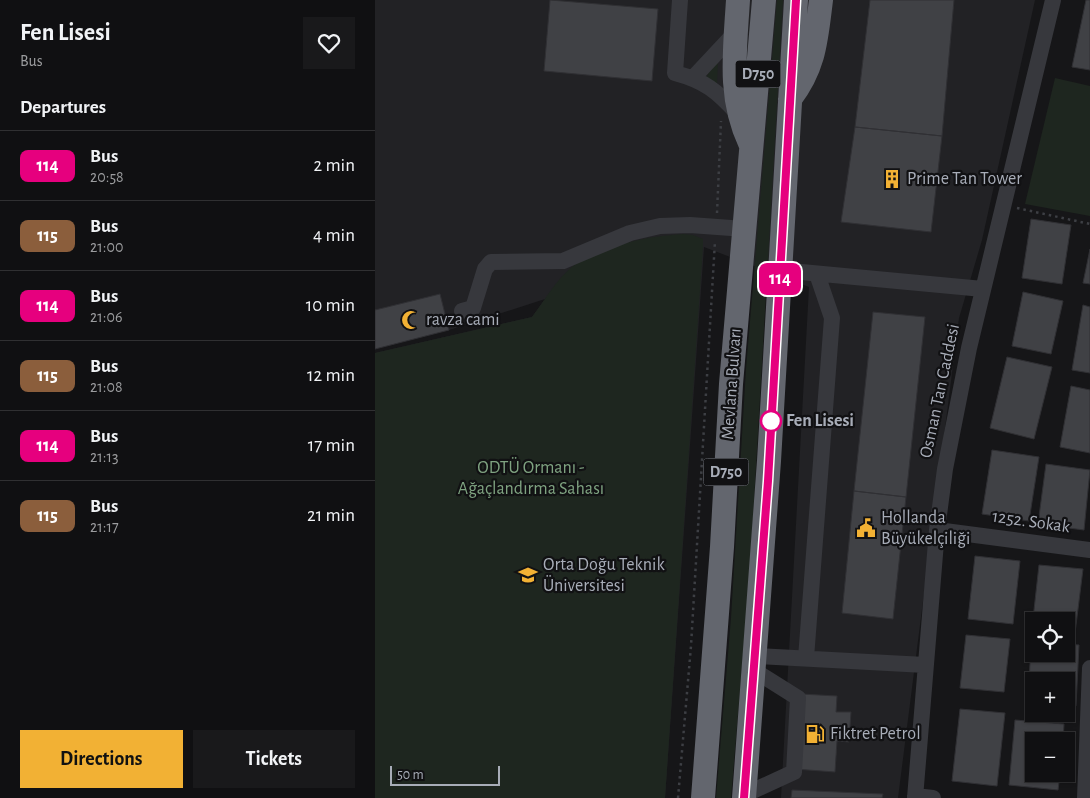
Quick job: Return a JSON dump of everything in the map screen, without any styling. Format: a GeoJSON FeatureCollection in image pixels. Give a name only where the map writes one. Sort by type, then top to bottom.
{"type":"FeatureCollection","features":[{"type":"Feature","properties":{"kind":"highway"},"geometry":{"type":"LineString","coordinates":[[738,0],[735,88],[730,105],[752,147]]}},
{"type":"Feature","properties":{"kind":"highway","name":"Mevlana Bulvarı"},"geometry":{"type":"LineString","coordinates":[[703,798],[722,547],[731,384],[764,0]]}},
{"type":"Feature","properties":{"kind":"highway","name":"D750"},"geometry":{"type":"LineString","coordinates":[[744,797],[755,663],[795,0]]}},
{"type":"Feature","properties":{"kind":"highway"},"geometry":{"type":"LineString","coordinates":[[789,101],[806,76],[810,65],[821,0]]}},
{"type":"Feature","properties":{"kind":"street"},"geometry":{"type":"LineString","coordinates":[[680,0],[675,73],[693,78],[710,86],[730,105]]}},
{"type":"Feature","properties":{"kind":"street","name":"Osman Tan Caddesi"},"geometry":{"type":"LineString","coordinates":[[915,797],[937,530],[955,408],[1053,0]]}},
{"type":"Feature","properties":{"kind":"street"},"geometry":{"type":"LineString","coordinates":[[693,78],[736,32]]}},
{"type":"Feature","properties":{"kind":"street"},"geometry":{"type":"LineString","coordinates":[[462,311],[473,308],[485,268],[491,262],[563,261],[610,240],[646,229],[675,225],[745,229]]}},
{"type":"Feature","properties":{"kind":"street"},"geometry":{"type":"LineString","coordinates":[[780,270],[983,289]]}},
{"type":"Feature","properties":{"kind":"street"},"geometry":{"type":"LineString","coordinates":[[806,658],[832,318],[817,274]]}},
{"type":"Feature","properties":{"kind":"street","name":"1252. Sokak"},"geometry":{"type":"LineString","coordinates":[[937,530],[1090,550]]}},
{"type":"Feature","properties":{"kind":"street"},"geometry":{"type":"LineString","coordinates":[[755,663],[806,658],[925,665]]}},
{"type":"Feature","properties":{"kind":"street"},"geometry":{"type":"LineString","coordinates":[[744,797],[794,772],[799,698],[755,663]]}},
{"type":"Feature","properties":{"kind":"street"},"geometry":{"type":"LineString","coordinates":[[1085,798],[1090,668]]}},
{"type":"Feature","properties":{"kind":"street"},"geometry":{"type":"LineString","coordinates":[[915,797],[933,798]]}},
{"type":"Feature","properties":{"kind":"path"},"geometry":{"type":"LineString","coordinates":[[678,798],[691,646],[716,227],[730,105]]}},
{"type":"Feature","properties":{"kind":"path"},"geometry":{"type":"LineString","coordinates":[[1004,205],[1090,224]]}},
{"type":"Feature","properties":{"kind":"shaded area"},"geometry":{"type":"Polygon","coordinates":[[[375,0],[1035,0],[982,240],[959,318],[898,798],[781,798],[809,287],[704,247],[665,798],[375,798],[375,353],[532,317],[545,299],[449,330],[375,346],[375,0]]]}},
{"type":"Feature","properties":{"kind":"green space"},"geometry":{"type":"Polygon","coordinates":[[[777,0],[783,0],[750,570],[731,798],[716,798],[731,618],[746,369],[777,0]]]}},
{"type":"Feature","properties":{"kind":"green space"},"geometry":{"type":"Polygon","coordinates":[[[718,60],[717,84],[706,77],[718,60]]]}},
{"type":"Feature","properties":{"kind":"green space"},"geometry":{"type":"Polygon","coordinates":[[[1055,78],[1090,86],[1090,216],[1025,204],[1055,78]]]}},
{"type":"Feature","properties":{"kind":"green space","name":"ODTÜ Ormanı - Ağaçlandırma Sahası"},"geometry":{"type":"Polygon","coordinates":[[[683,234],[703,239],[703,247],[665,798],[375,798],[375,353],[532,317],[559,280],[579,262],[603,250],[629,242],[683,234]]]}},
{"type":"Feature","properties":{"kind":"building"},"geometry":{"type":"Polygon","coordinates":[[[550,0],[658,9],[652,81],[544,71],[550,0]]]}},
{"type":"Feature","properties":{"kind":"building"},"geometry":{"type":"Polygon","coordinates":[[[870,0],[954,0],[942,136],[855,127],[870,0]]]}},
{"type":"Feature","properties":{"kind":"building"},"geometry":{"type":"Polygon","coordinates":[[[1086,0],[1090,0],[1090,70],[1072,67],[1086,0]]]}},
{"type":"Feature","properties":{"kind":"building","name":"Prime Tan Tower"},"geometry":{"type":"Polygon","coordinates":[[[855,127],[942,136],[931,232],[841,222],[855,127]]]}},
{"type":"Feature","properties":{"kind":"building"},"geometry":{"type":"Polygon","coordinates":[[[1031,219],[1071,225],[1062,284],[1022,278],[1031,219]]]}},
{"type":"Feature","properties":{"kind":"building"},"geometry":{"type":"Polygon","coordinates":[[[1090,249],[1090,284],[1083,283],[1090,249]]]}},
{"type":"Feature","properties":{"kind":"building"},"geometry":{"type":"Polygon","coordinates":[[[1023,292],[1063,301],[1051,354],[1012,346],[1023,292]]]}},
{"type":"Feature","properties":{"kind":"building","name":"ravza cami"},"geometry":{"type":"Polygon","coordinates":[[[440,294],[449,330],[375,349],[375,310],[440,294]]]}},
{"type":"Feature","properties":{"kind":"building"},"geometry":{"type":"Polygon","coordinates":[[[1083,305],[1090,307],[1090,373],[1072,370],[1083,305]]]}},
{"type":"Feature","properties":{"kind":"building"},"geometry":{"type":"Polygon","coordinates":[[[873,312],[925,317],[906,497],[854,491],[873,312]]]}},
{"type":"Feature","properties":{"kind":"building"},"geometry":{"type":"Polygon","coordinates":[[[1007,357],[1052,367],[1034,439],[990,428],[1007,357]]]}},
{"type":"Feature","properties":{"kind":"building"},"geometry":{"type":"Polygon","coordinates":[[[1071,386],[1090,390],[1090,453],[1060,447],[1071,386]]]}},
{"type":"Feature","properties":{"kind":"building"},"geometry":{"type":"Polygon","coordinates":[[[992,450],[1039,457],[1029,521],[982,514],[992,450]]]}},
{"type":"Feature","properties":{"kind":"building"},"geometry":{"type":"Polygon","coordinates":[[[1046,464],[1090,470],[1084,530],[1038,524],[1046,464]]]}},
{"type":"Feature","properties":{"kind":"building"},"geometry":{"type":"Polygon","coordinates":[[[854,491],[906,497],[893,619],[842,613],[854,491]]]}},
{"type":"Feature","properties":{"kind":"building"},"geometry":{"type":"Polygon","coordinates":[[[975,556],[1020,561],[1013,624],[968,619],[975,556]]]}},
{"type":"Feature","properties":{"kind":"building"},"geometry":{"type":"Polygon","coordinates":[[[1039,565],[1083,569],[1075,633],[1075,612],[1034,612],[1039,565]]]}},
{"type":"Feature","properties":{"kind":"building"},"geometry":{"type":"Polygon","coordinates":[[[966,635],[1010,639],[1004,692],[960,688],[966,635]]]}},
{"type":"Feature","properties":{"kind":"building"},"geometry":{"type":"Polygon","coordinates":[[[1075,645],[1079,645],[1076,706],[1075,672],[1030,672],[1030,662],[1075,662],[1075,645]]]}},
{"type":"Feature","properties":{"kind":"building"},"geometry":{"type":"Polygon","coordinates":[[[801,694],[837,696],[836,712],[851,712],[849,742],[837,741],[835,772],[795,769],[801,694]]]}},
{"type":"Feature","properties":{"kind":"building"},"geometry":{"type":"Polygon","coordinates":[[[960,709],[1005,713],[997,786],[952,781],[960,709]]]}},
{"type":"Feature","properties":{"kind":"building"},"geometry":{"type":"Polygon","coordinates":[[[1015,720],[1064,724],[1064,732],[1025,732],[1025,782],[1059,782],[1058,790],[1009,785],[1015,720]]]}},
{"type":"Feature","properties":{"kind":"building"},"geometry":{"type":"Polygon","coordinates":[[[792,790],[883,794],[882,798],[791,798],[792,790]]]}},
{"type":"Feature","properties":{"kind":"bus line","name":"114"},"geometry":{"type":"LineString","coordinates":[[744,798],[768,481],[796,0]]}},
{"type":"Feature","properties":{"kind":"place","name":"Prime Tan Tower"},"geometry":{"type":"Point","coordinates":[892,179]}},
{"type":"Feature","properties":{"kind":"place","name":"ravza cami"},"geometry":{"type":"Point","coordinates":[411,320]}},
{"type":"Feature","properties":{"kind":"place","name":"Fen Lisesi"},"geometry":{"type":"Point","coordinates":[771,421]}},
{"type":"Feature","properties":{"kind":"place","name":"Hollanda Büyükelçiliği"},"geometry":{"type":"Point","coordinates":[866,528]}},
{"type":"Feature","properties":{"kind":"place","name":"Orta Doğu Teknik Üniversitesi"},"geometry":{"type":"Point","coordinates":[528,575]}},
{"type":"Feature","properties":{"kind":"place","name":"Fiktret Petrol"},"geometry":{"type":"Point","coordinates":[815,734]}}]}
